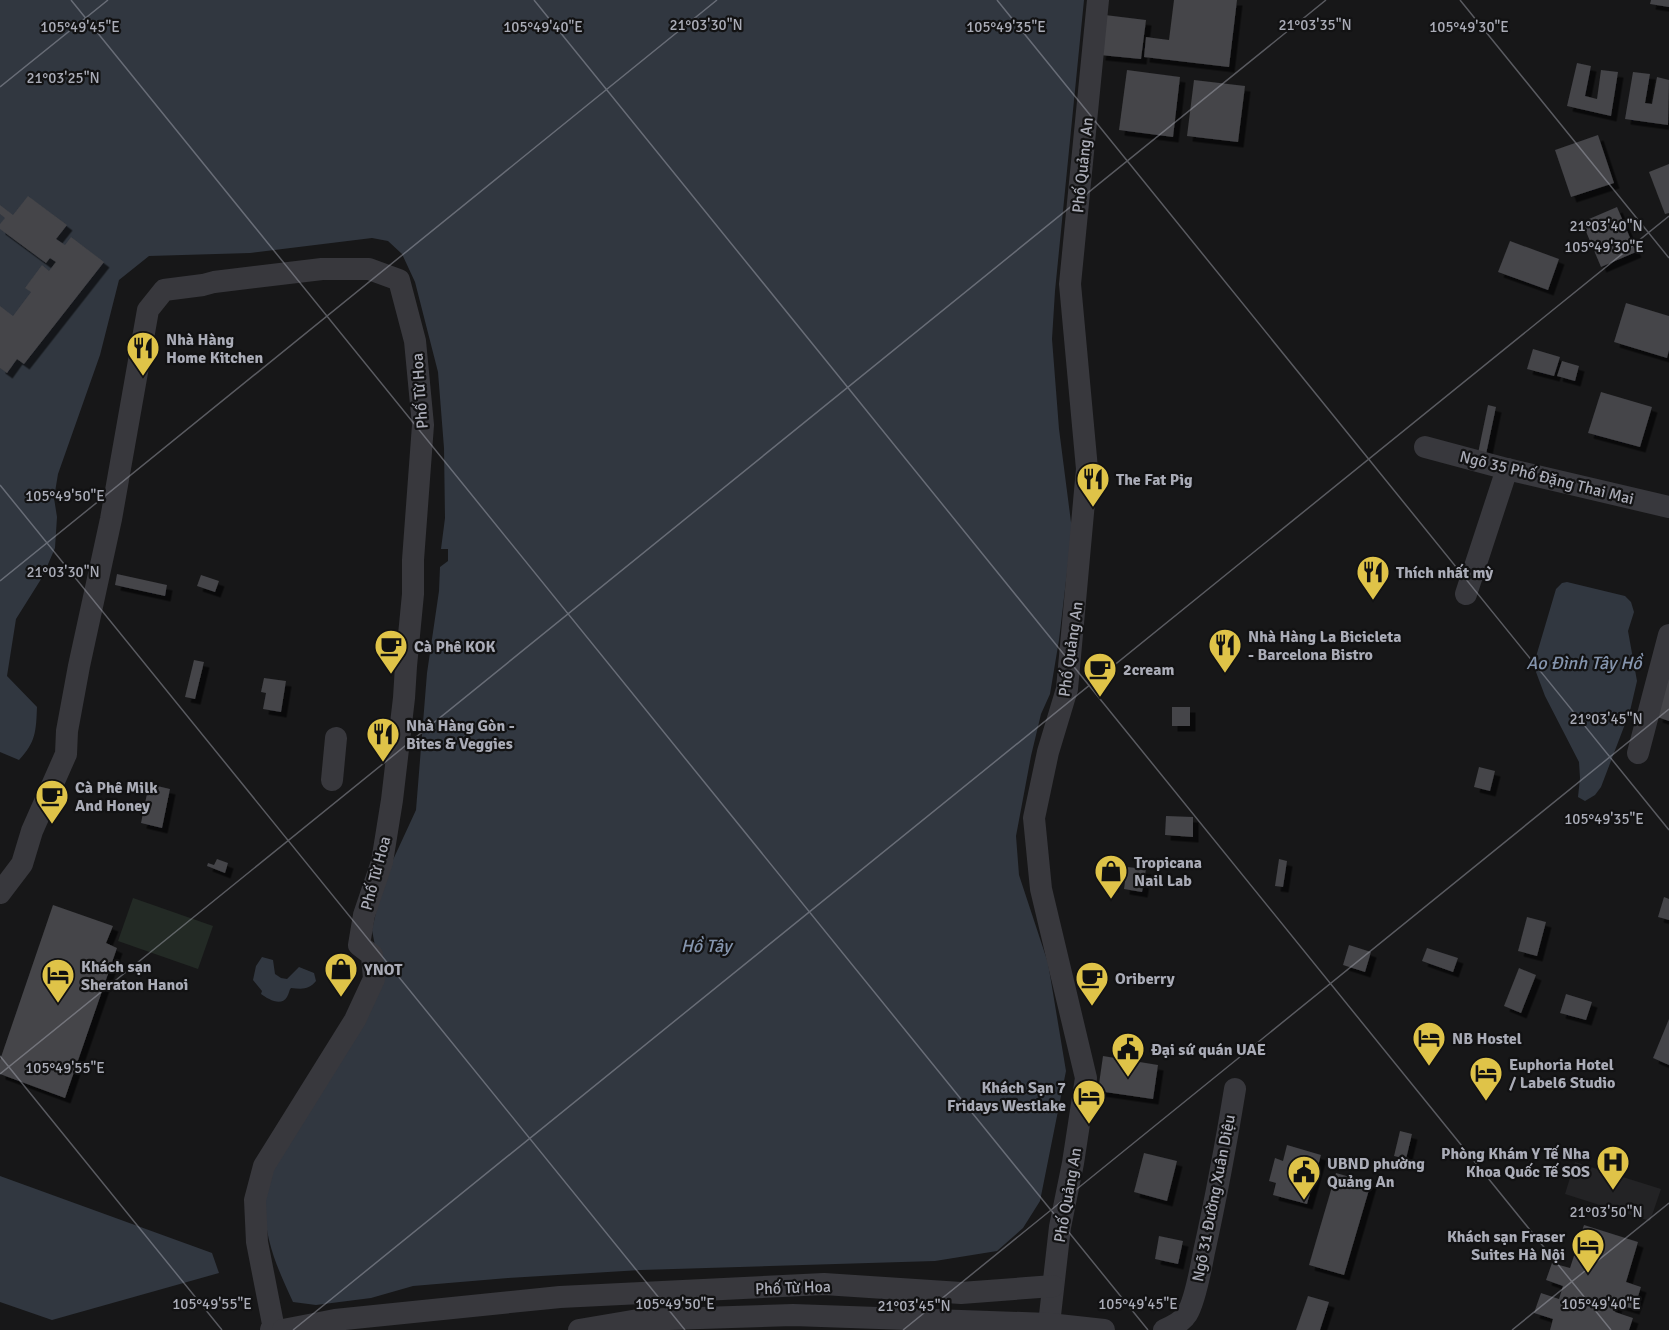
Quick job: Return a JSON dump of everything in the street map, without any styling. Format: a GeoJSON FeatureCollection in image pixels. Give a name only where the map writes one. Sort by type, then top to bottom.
{"type":"FeatureCollection","features":[{"type":"Feature","properties":{"kind":"street","name":"Phố Quảng An"},"geometry":{"type":"LineString","coordinates":[[1049,1323],[1060,1227],[1073,1163],[1086,1078],[1041,889],[1034,818],[1048,752],[1067,688],[1079,572],[1087,469],[1070,284],[1098,0]]}},
{"type":"Feature","properties":{"kind":"street","name":"Phố Từ Hoa"},"geometry":{"type":"LineString","coordinates":[[0,892],[22,864],[32,831],[66,754],[67,731],[79,666],[111,519],[148,310],[164,290],[214,282],[333,269],[369,269],[399,280],[415,341],[423,425],[413,560],[414,594],[398,755],[382,862],[364,915],[359,945],[372,955],[374,979],[355,1020],[264,1166],[255,1200],[257,1242],[273,1324],[271,1330]]}},
{"type":"Feature","properties":{"kind":"street","name":"Ngõ 35 Phố Đặng Thai Mai"},"geometry":{"type":"LineString","coordinates":[[1425,447],[1507,470],[1669,507]]}},
{"type":"Feature","properties":{"kind":"street"},"geometry":{"type":"LineString","coordinates":[[1466,594],[1507,470]]}},
{"type":"Feature","properties":{"kind":"street"},"geometry":{"type":"LineString","coordinates":[[1638,753],[1669,635]]}},
{"type":"Feature","properties":{"kind":"street"},"geometry":{"type":"LineString","coordinates":[[332,780],[336,738]]}},
{"type":"Feature","properties":{"kind":"street","name":"Ngõ 31 Đường Xuân Diệu"},"geometry":{"type":"LineString","coordinates":[[1164,1330],[1178,1323],[1186,1316],[1190,1308],[1200,1273],[1220,1176],[1235,1089]]}},
{"type":"Feature","properties":{"kind":"street","name":"Phố Từ Hoa"},"geometry":{"type":"LineString","coordinates":[[283,1330],[335,1320],[560,1297],[824,1284],[961,1293],[1053,1286]]}},
{"type":"Feature","properties":{"kind":"street"},"geometry":{"type":"LineString","coordinates":[[579,1330],[638,1320],[793,1315],[1049,1323],[1104,1330]]}},
{"type":"Feature","properties":{"kind":"shaded area"},"geometry":{"type":"Polygon","coordinates":[[[133,898],[213,926],[198,969],[118,941],[133,898]]]}},
{"type":"Feature","properties":{"kind":"shaded area","name":"Phòng Khám Y Tế Nha Khoa Quốc Tế SOS"},"geometry":{"type":"Polygon","coordinates":[[[1575,1162],[1661,1189],[1650,1221],[1565,1194],[1575,1162]]]}},
{"type":"Feature","properties":{"kind":"water","name":"Hồ Tây"},"geometry":{"type":"Polygon","coordinates":[[[0,0],[1084,0],[1052,339],[1059,429],[1072,530],[1050,694],[1041,714],[1016,836],[1019,875],[1048,963],[1066,1071],[1040,1201],[1023,1228],[997,1251],[935,1261],[641,1270],[508,1278],[413,1286],[371,1298],[316,1305],[293,1302],[278,1268],[267,1232],[265,1208],[268,1185],[275,1162],[350,1039],[375,946],[372,930],[379,899],[392,862],[416,810],[427,673],[439,591],[440,567],[448,561],[448,549],[441,549],[445,518],[444,448],[438,372],[415,282],[402,254],[388,241],[372,238],[250,253],[149,256],[119,280],[100,355],[58,474],[54,498],[57,517],[55,548],[43,576],[16,619],[7,676],[37,707],[34,736],[29,748],[19,760],[0,752],[0,0]]]}},
{"type":"Feature","properties":{"kind":"water","name":"Ao Đình Tây Hồ"},"geometry":{"type":"Polygon","coordinates":[[[1567,582],[1625,596],[1631,602],[1634,612],[1628,631],[1637,681],[1630,711],[1601,787],[1595,795],[1585,801],[1578,797],[1579,762],[1545,696],[1536,672],[1535,660],[1556,589],[1562,583],[1567,582]]]}},
{"type":"Feature","properties":{"kind":"water"},"geometry":{"type":"Polygon","coordinates":[[[262,957],[273,960],[275,974],[281,978],[287,979],[299,967],[314,973],[316,981],[305,988],[291,988],[284,1000],[278,1002],[271,1000],[261,994],[262,991],[253,980],[256,966],[262,957]]]}},
{"type":"Feature","properties":{"kind":"water"},"geometry":{"type":"Polygon","coordinates":[[[0,1176],[212,1253],[219,1273],[52,1320],[0,1302],[0,1176]]]}},
{"type":"Feature","properties":{"kind":"building"},"geometry":{"type":"Polygon","coordinates":[[[1174,0],[1237,0],[1229,67],[1144,57],[1146,37],[1169,40],[1174,0]]]}},
{"type":"Feature","properties":{"kind":"building"},"geometry":{"type":"Polygon","coordinates":[[[1651,0],[1669,0],[1669,7],[1650,4],[1651,0]]]}},
{"type":"Feature","properties":{"kind":"building"},"geometry":{"type":"Polygon","coordinates":[[[1105,15],[1146,20],[1141,59],[1100,55],[1105,15]]]}},
{"type":"Feature","properties":{"kind":"building"},"geometry":{"type":"Polygon","coordinates":[[[1577,63],[1591,66],[1585,96],[1597,99],[1601,70],[1618,72],[1611,116],[1567,106],[1577,63]]]}},
{"type":"Feature","properties":{"kind":"building"},"geometry":{"type":"Polygon","coordinates":[[[1127,70],[1180,77],[1173,137],[1119,130],[1127,70]]]}},
{"type":"Feature","properties":{"kind":"building"},"geometry":{"type":"Polygon","coordinates":[[[1633,72],[1650,74],[1645,103],[1652,104],[1657,77],[1669,80],[1668,125],[1625,119],[1633,72]]]}},
{"type":"Feature","properties":{"kind":"building"},"geometry":{"type":"Polygon","coordinates":[[[1194,80],[1245,86],[1238,142],[1187,136],[1194,80]]]}},
{"type":"Feature","properties":{"kind":"building"},"geometry":{"type":"Polygon","coordinates":[[[1598,135],[1614,183],[1571,197],[1555,150],[1598,135]]]}},
{"type":"Feature","properties":{"kind":"building"},"geometry":{"type":"Polygon","coordinates":[[[1669,164],[1669,213],[1665,214],[1649,172],[1669,164]]]}},
{"type":"Feature","properties":{"kind":"building"},"geometry":{"type":"Polygon","coordinates":[[[28,196],[67,225],[56,239],[65,245],[71,237],[104,262],[24,364],[17,359],[7,373],[0,368],[0,306],[13,316],[31,292],[25,288],[42,265],[49,271],[56,262],[50,258],[46,263],[0,229],[0,224],[5,218],[0,214],[0,205],[13,215],[28,196]]]}},
{"type":"Feature","properties":{"kind":"building"},"geometry":{"type":"Polygon","coordinates":[[[1617,207],[1636,252],[1601,267],[1582,222],[1617,207]]]}},
{"type":"Feature","properties":{"kind":"building"},"geometry":{"type":"Polygon","coordinates":[[[1510,241],[1559,259],[1548,290],[1498,272],[1510,241]]]}},
{"type":"Feature","properties":{"kind":"building"},"geometry":{"type":"Polygon","coordinates":[[[1626,303],[1669,316],[1667,358],[1614,342],[1626,303]]]}},
{"type":"Feature","properties":{"kind":"building"},"geometry":{"type":"Polygon","coordinates":[[[1533,349],[1560,357],[1554,376],[1527,369],[1533,349]]]}},
{"type":"Feature","properties":{"kind":"building"},"geometry":{"type":"Polygon","coordinates":[[[1562,361],[1579,366],[1575,381],[1557,376],[1562,361]]]}},
{"type":"Feature","properties":{"kind":"building"},"geometry":{"type":"Polygon","coordinates":[[[1601,392],[1652,407],[1640,447],[1588,433],[1601,392]]]}},
{"type":"Feature","properties":{"kind":"building"},"geometry":{"type":"Polygon","coordinates":[[[1488,405],[1496,407],[1485,459],[1477,458],[1488,405]]]}},
{"type":"Feature","properties":{"kind":"building"},"geometry":{"type":"Polygon","coordinates":[[[117,574],[167,585],[165,596],[115,585],[117,574]]]}},
{"type":"Feature","properties":{"kind":"building"},"geometry":{"type":"Polygon","coordinates":[[[201,575],[219,581],[215,592],[197,586],[201,575]]]}},
{"type":"Feature","properties":{"kind":"building"},"geometry":{"type":"Polygon","coordinates":[[[194,660],[204,662],[195,699],[185,697],[194,660]]]}},
{"type":"Feature","properties":{"kind":"building"},"geometry":{"type":"Polygon","coordinates":[[[1669,676],[1669,721],[1657,717],[1669,676]]]}},
{"type":"Feature","properties":{"kind":"building"},"geometry":{"type":"Polygon","coordinates":[[[264,678],[286,681],[281,712],[263,709],[266,693],[261,692],[264,678]]]}},
{"type":"Feature","properties":{"kind":"building"},"geometry":{"type":"Polygon","coordinates":[[[1172,707],[1190,707],[1190,726],[1172,726],[1172,707]]]}},
{"type":"Feature","properties":{"kind":"building"},"geometry":{"type":"Polygon","coordinates":[[[1479,767],[1495,771],[1490,791],[1474,787],[1479,767]]]}},
{"type":"Feature","properties":{"kind":"building"},"geometry":{"type":"Polygon","coordinates":[[[149,784],[170,789],[162,828],[141,823],[149,784]]]}},
{"type":"Feature","properties":{"kind":"building"},"geometry":{"type":"Polygon","coordinates":[[[1166,816],[1193,817],[1193,837],[1165,835],[1166,816]]]}},
{"type":"Feature","properties":{"kind":"building"},"geometry":{"type":"Polygon","coordinates":[[[217,859],[228,863],[225,873],[207,866],[208,863],[214,865],[217,859]]]}},
{"type":"Feature","properties":{"kind":"building"},"geometry":{"type":"Polygon","coordinates":[[[1279,859],[1287,861],[1283,887],[1275,886],[1279,859]]]}},
{"type":"Feature","properties":{"kind":"building"},"geometry":{"type":"Polygon","coordinates":[[[1106,864],[1116,866],[1113,887],[1103,885],[1106,864]]]}},
{"type":"Feature","properties":{"kind":"building"},"geometry":{"type":"Polygon","coordinates":[[[1127,867],[1146,869],[1142,892],[1124,889],[1127,867]]]}},
{"type":"Feature","properties":{"kind":"building"},"geometry":{"type":"Polygon","coordinates":[[[1664,897],[1669,899],[1669,920],[1658,917],[1664,897]]]}},
{"type":"Feature","properties":{"kind":"building","name":"Khách sạn Sheraton Hanoi"},"geometry":{"type":"Polygon","coordinates":[[[53,905],[113,926],[106,943],[117,948],[65,1098],[0,1074],[0,1060],[53,905]]]}},
{"type":"Feature","properties":{"kind":"building"},"geometry":{"type":"Polygon","coordinates":[[[1527,917],[1546,922],[1537,956],[1518,951],[1527,917]]]}},
{"type":"Feature","properties":{"kind":"building"},"geometry":{"type":"Polygon","coordinates":[[[1349,945],[1371,952],[1365,972],[1343,965],[1349,945]]]}},
{"type":"Feature","properties":{"kind":"building"},"geometry":{"type":"Polygon","coordinates":[[[1427,948],[1458,958],[1453,972],[1422,961],[1427,948]]]}},
{"type":"Feature","properties":{"kind":"building"},"geometry":{"type":"Polygon","coordinates":[[[1519,968],[1536,975],[1521,1013],[1504,1006],[1519,968]]]}},
{"type":"Feature","properties":{"kind":"building"},"geometry":{"type":"Polygon","coordinates":[[[1566,994],[1592,1002],[1586,1020],[1560,1013],[1566,994]]]}},
{"type":"Feature","properties":{"kind":"building"},"geometry":{"type":"Polygon","coordinates":[[[1669,1019],[1669,1065],[1653,1058],[1669,1019]]]}},
{"type":"Feature","properties":{"kind":"building","name":"Đại sứ quán UAE"},"geometry":{"type":"Polygon","coordinates":[[[1103,1056],[1158,1065],[1153,1099],[1098,1091],[1103,1056]]]}},
{"type":"Feature","properties":{"kind":"building"},"geometry":{"type":"Polygon","coordinates":[[[1400,1131],[1412,1134],[1406,1159],[1394,1156],[1400,1131]]]}},
{"type":"Feature","properties":{"kind":"building"},"geometry":{"type":"Polygon","coordinates":[[[1287,1145],[1321,1155],[1307,1204],[1273,1195],[1276,1183],[1269,1181],[1275,1158],[1283,1161],[1287,1145]]]}},
{"type":"Feature","properties":{"kind":"building"},"geometry":{"type":"Polygon","coordinates":[[[1144,1153],[1177,1161],[1167,1201],[1134,1192],[1144,1153]]]}},
{"type":"Feature","properties":{"kind":"building"},"geometry":{"type":"Polygon","coordinates":[[[1336,1173],[1371,1183],[1344,1275],[1309,1265],[1336,1173]]]}},
{"type":"Feature","properties":{"kind":"building","name":"Khách sạn Fraser Suites Hà Nội"},"geometry":{"type":"Polygon","coordinates":[[[1584,1225],[1638,1242],[1626,1282],[1641,1287],[1634,1309],[1617,1304],[1615,1312],[1633,1318],[1629,1330],[1550,1330],[1553,1319],[1534,1313],[1541,1293],[1559,1299],[1563,1286],[1546,1280],[1552,1263],[1570,1268],[1584,1225]]]}},
{"type":"Feature","properties":{"kind":"building"},"geometry":{"type":"Polygon","coordinates":[[[1159,1236],[1183,1241],[1178,1264],[1155,1259],[1159,1236]]]}},
{"type":"Feature","properties":{"kind":"building"},"geometry":{"type":"Polygon","coordinates":[[[1308,1296],[1329,1302],[1320,1330],[1296,1330],[1308,1296]]]}},
{"type":"Feature","properties":{"kind":"place","name":"Nhà Hàng Home Kitchen"},"geometry":{"type":"Point","coordinates":[143,377]}},
{"type":"Feature","properties":{"kind":"place","name":"The Fat Pig"},"geometry":{"type":"Point","coordinates":[1093,508]}},
{"type":"Feature","properties":{"kind":"place","name":"Thích nhất mỳ"},"geometry":{"type":"Point","coordinates":[1373,601]}},
{"type":"Feature","properties":{"kind":"place","name":"Nhà Hàng La Bicicleta - Barcelona Bistro"},"geometry":{"type":"Point","coordinates":[1225,674]}},
{"type":"Feature","properties":{"kind":"place","name":"Cà Phê KOK"},"geometry":{"type":"Point","coordinates":[391,675]}},
{"type":"Feature","properties":{"kind":"place","name":"2cream"},"geometry":{"type":"Point","coordinates":[1100,698]}},
{"type":"Feature","properties":{"kind":"place","name":"Nhà Hàng Gòn - Bites & Veggies"},"geometry":{"type":"Point","coordinates":[383,763]}},
{"type":"Feature","properties":{"kind":"place","name":"Cà Phê Milk And Honey"},"geometry":{"type":"Point","coordinates":[52,825]}},
{"type":"Feature","properties":{"kind":"place","name":"Tropicana Nail Lab"},"geometry":{"type":"Point","coordinates":[1111,900]}},
{"type":"Feature","properties":{"kind":"place","name":"YNOT"},"geometry":{"type":"Point","coordinates":[341,998]}},
{"type":"Feature","properties":{"kind":"place","name":"Khách sạn Sheraton Hanoi"},"geometry":{"type":"Point","coordinates":[58,1004]}},
{"type":"Feature","properties":{"kind":"place","name":"Oriberry"},"geometry":{"type":"Point","coordinates":[1092,1007]}},
{"type":"Feature","properties":{"kind":"place","name":"NB Hostel"},"geometry":{"type":"Point","coordinates":[1429,1067]}},
{"type":"Feature","properties":{"kind":"place","name":"Đại sứ quán UAE"},"geometry":{"type":"Point","coordinates":[1128,1078]}},
{"type":"Feature","properties":{"kind":"place","name":"Euphoria Hotel / Label6 Studio"},"geometry":{"type":"Point","coordinates":[1486,1102]}},
{"type":"Feature","properties":{"kind":"place","name":"Khách Sạn 7 Fridays Westlake"},"geometry":{"type":"Point","coordinates":[1089,1125]}},
{"type":"Feature","properties":{"kind":"place","name":"Phòng Khám Y Tế Nha Khoa Quốc Tế SOS"},"geometry":{"type":"Point","coordinates":[1613,1191]}},
{"type":"Feature","properties":{"kind":"place","name":"UBND phường Quảng An"},"geometry":{"type":"Point","coordinates":[1304,1201]}},
{"type":"Feature","properties":{"kind":"place","name":"Khách sạn Fraser Suites Hà Nội"},"geometry":{"type":"Point","coordinates":[1588,1274]}}]}
